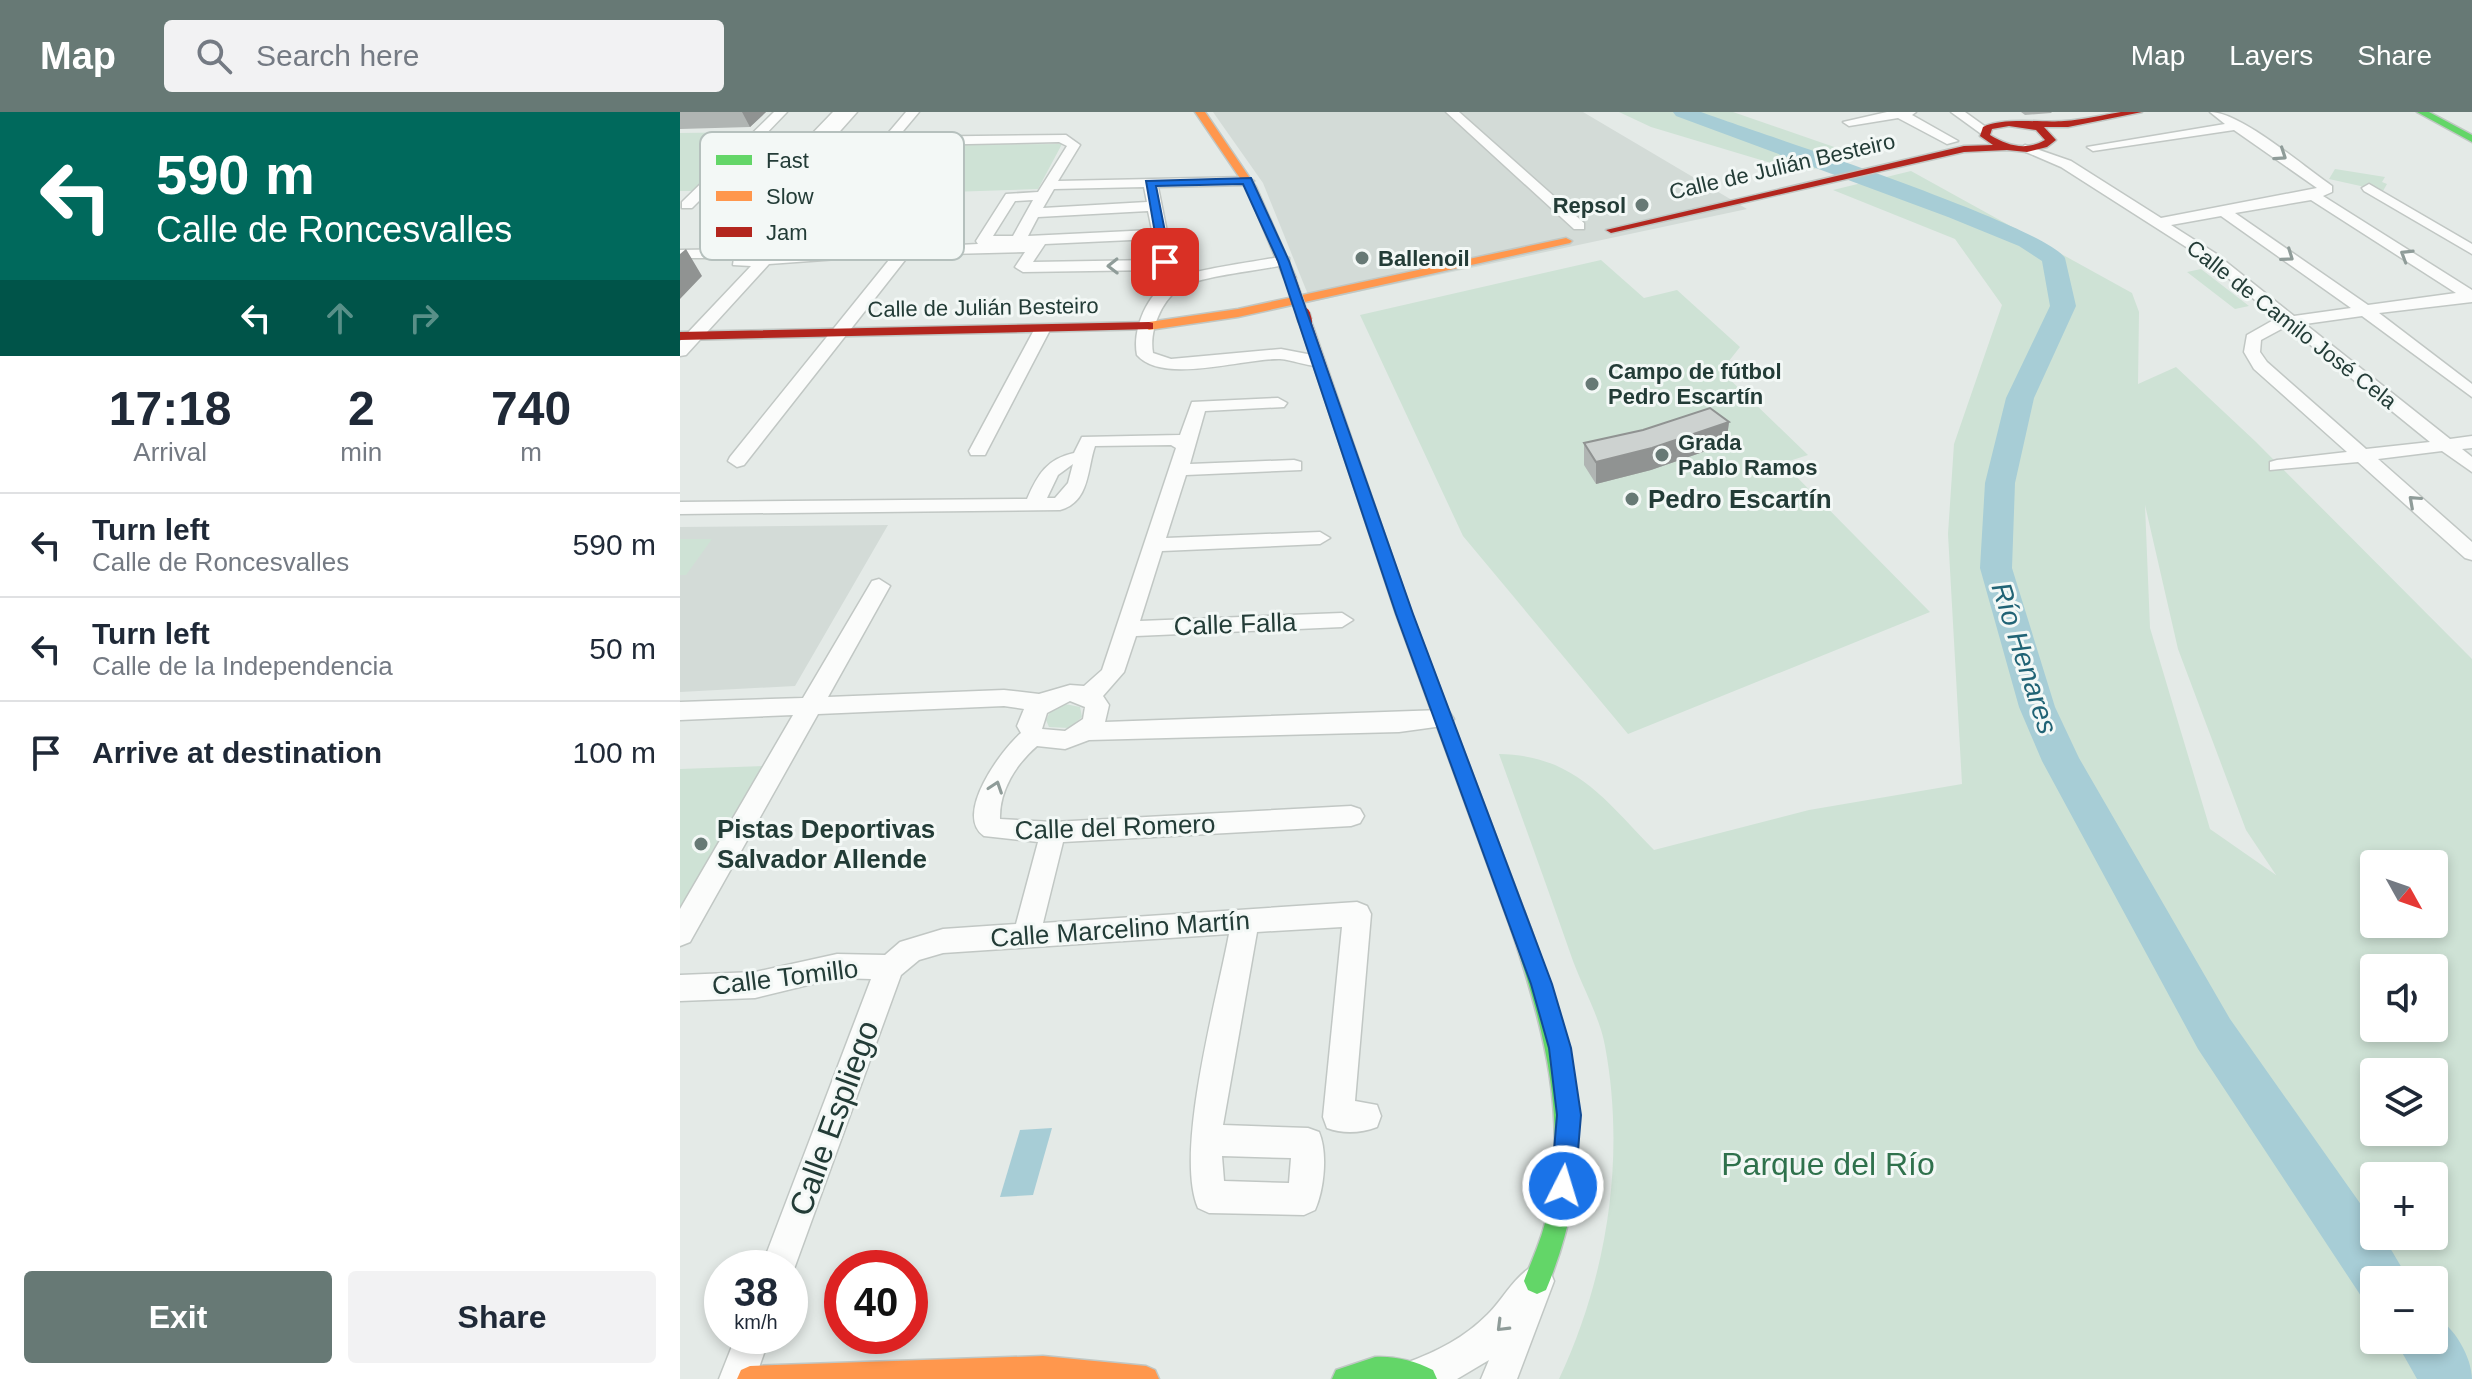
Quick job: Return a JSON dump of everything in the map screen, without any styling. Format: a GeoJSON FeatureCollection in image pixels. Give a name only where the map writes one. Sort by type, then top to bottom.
{"type":"FeatureCollection","features":[{"type":"Feature","properties":{"kind":"street"},"geometry":{"type":"LineString","coordinates":[[762,132],[781,112]]}},
{"type":"Feature","properties":{"kind":"street"},"geometry":{"type":"LineString","coordinates":[[820,132],[840,112]]}},
{"type":"Feature","properties":{"kind":"street"},"geometry":{"type":"LineString","coordinates":[[832,132],[851,112]]}},
{"type":"Feature","properties":{"kind":"street"},"geometry":{"type":"LineString","coordinates":[[896,132],[913,112]]}},
{"type":"Feature","properties":{"kind":"street"},"geometry":{"type":"LineString","coordinates":[[1200,112],[1247,181],[1287,270],[1442,719],[1541,984],[1560,1048],[1569,1115],[1559,1220],[1499,1379]]}},
{"type":"Feature","properties":{"kind":"street"},"geometry":{"type":"LineString","coordinates":[[1452,112],[1579,226]]}},
{"type":"Feature","properties":{"kind":"street"},"geometry":{"type":"LineString","coordinates":[[1849,122],[1903,112],[1958,145]]}},
{"type":"Feature","properties":{"kind":"street"},"geometry":{"type":"LineString","coordinates":[[1988,130],[2068,124],[2137,112]]}},
{"type":"Feature","properties":{"kind":"street"},"geometry":{"type":"LineString","coordinates":[[2159,223],[2325,193],[2325,184],[2216,112]]}},
{"type":"Feature","properties":{"kind":"street"},"geometry":{"type":"LineString","coordinates":[[2422,112],[2472,139]]}},
{"type":"Feature","properties":{"kind":"street"},"geometry":{"type":"LineString","coordinates":[[1961,114],[2016,148]]}},
{"type":"Feature","properties":{"kind":"street"},"geometry":{"type":"LineString","coordinates":[[2030,125],[2049,139],[2068,124]]}},
{"type":"Feature","properties":{"kind":"street"},"geometry":{"type":"LineString","coordinates":[[2093,147],[2237,126]]}},
{"type":"Feature","properties":{"kind":"street","name":"Calle de Julián Besteiro"},"geometry":{"type":"LineString","coordinates":[[1599,242],[1792,188],[1890,165],[1958,145],[1988,130]]}},
{"type":"Feature","properties":{"kind":"street"},"geometry":{"type":"LineString","coordinates":[[964,139],[1061,138],[1072,142],[1018,240]]}},
{"type":"Feature","properties":{"kind":"street","name":"Calle de Julián Besteiro"},"geometry":{"type":"LineString","coordinates":[[1958,145],[2016,148],[2049,139]]}},
{"type":"Feature","properties":{"kind":"street","name":"Calle de Camilo José Cela"},"geometry":{"type":"LineString","coordinates":[[2049,139],[2066,164]]}},
{"type":"Feature","properties":{"kind":"street","name":"Calle de Camilo José Cela"},"geometry":{"type":"LineString","coordinates":[[2016,148],[2066,164],[2210,256],[2472,466]]}},
{"type":"Feature","properties":{"kind":"street"},"geometry":{"type":"LineString","coordinates":[[1037,243],[983,241],[1011,197],[1046,190],[1247,181]]}},
{"type":"Feature","properties":{"kind":"street"},"geometry":{"type":"LineString","coordinates":[[1037,243],[1023,267],[1157,265],[1165,262],[1150,183]]}},
{"type":"Feature","properties":{"kind":"street"},"geometry":{"type":"LineString","coordinates":[[2369,188],[2472,250]]}},
{"type":"Feature","properties":{"kind":"street"},"geometry":{"type":"LineString","coordinates":[[2313,195],[2472,296]]}},
{"type":"Feature","properties":{"kind":"street"},"geometry":{"type":"LineString","coordinates":[[1032,213],[1154,206]]}},
{"type":"Feature","properties":{"kind":"street"},"geometry":{"type":"LineString","coordinates":[[2224,212],[2366,311],[2472,392]]}},
{"type":"Feature","properties":{"kind":"street"},"geometry":{"type":"LineString","coordinates":[[1596,225],[1599,242],[1566,241],[1564,234],[1579,226],[1596,225]]}},
{"type":"Feature","properties":{"kind":"street"},"geometry":{"type":"LineString","coordinates":[[964,247],[1160,234]]}},
{"type":"Feature","properties":{"kind":"street","name":"Calle de Julián Besteiro"},"geometry":{"type":"LineString","coordinates":[[684,341],[1150,326],[1238,313],[1566,241]]}},
{"type":"Feature","properties":{"kind":"street"},"geometry":{"type":"LineString","coordinates":[[680,254],[700,255]]}},
{"type":"Feature","properties":{"kind":"street"},"geometry":{"type":"LineString","coordinates":[[757,260],[777,260]]}},
{"type":"Feature","properties":{"kind":"street"},"geometry":{"type":"LineString","coordinates":[[737,461],[896,260]]}},
{"type":"Feature","properties":{"kind":"street"},"geometry":{"type":"LineString","coordinates":[[684,341],[764,261]]}},
{"type":"Feature","properties":{"kind":"street"},"geometry":{"type":"LineString","coordinates":[[1287,270],[1177,283],[1159,299],[1150,326],[1142,338],[1149,360],[1188,363],[1281,354],[1317,361]]}},
{"type":"Feature","properties":{"kind":"street"},"geometry":{"type":"LineString","coordinates":[[2472,296],[2293,320],[2261,330],[2253,338],[2252,352],[2260,365],[2472,553]]}},
{"type":"Feature","properties":{"kind":"street"},"geometry":{"type":"LineString","coordinates":[[978,451],[1042,330]]}},
{"type":"Feature","properties":{"kind":"street"},"geometry":{"type":"LineString","coordinates":[[1188,363],[1311,342]]}},
{"type":"Feature","properties":{"kind":"street"},"geometry":{"type":"LineString","coordinates":[[680,711],[1004,698],[1042,703],[1070,693],[1088,695],[1110,679],[1156,545],[1198,406],[1278,403]]}},
{"type":"Feature","properties":{"kind":"street"},"geometry":{"type":"LineString","coordinates":[[680,508],[1066,501],[1083,465],[1082,457],[1088,441],[1175,439],[1186,446]]}},
{"type":"Feature","properties":{"kind":"street"},"geometry":{"type":"LineString","coordinates":[[2277,466],[2472,442]]}},
{"type":"Feature","properties":{"kind":"street"},"geometry":{"type":"LineString","coordinates":[[1035,503],[1054,465],[1066,458],[1082,457]]}},
{"type":"Feature","properties":{"kind":"street"},"geometry":{"type":"LineString","coordinates":[[1180,470],[1294,466]]}},
{"type":"Feature","properties":{"kind":"street"},"geometry":{"type":"LineString","coordinates":[[1156,545],[1320,538]]}},
{"type":"Feature","properties":{"kind":"street"},"geometry":{"type":"LineString","coordinates":[[680,934],[879,586]]}},
{"type":"Feature","properties":{"kind":"street","name":"Calle Falla"},"geometry":{"type":"LineString","coordinates":[[1128,629],[1342,620]]}},
{"type":"Feature","properties":{"kind":"street"},"geometry":{"type":"LineString","coordinates":[[1085,731],[1098,711],[1088,695]]}},
{"type":"Feature","properties":{"kind":"street"},"geometry":{"type":"LineString","coordinates":[[1042,703],[1030,720],[1034,735],[1058,741],[1085,731],[1399,723],[1442,719]]}},
{"type":"Feature","properties":{"kind":"street","name":"Calle del Romero"},"geometry":{"type":"LineString","coordinates":[[1034,735],[1005,764],[987,821],[999,831],[1053,832],[1351,816]]}},
{"type":"Feature","properties":{"kind":"street"},"geometry":{"type":"LineString","coordinates":[[1027,933],[1053,832]]}},
{"type":"Feature","properties":{"kind":"street","name":"Calle Marcelino Martín"},"geometry":{"type":"LineString","coordinates":[[890,967],[910,951],[943,941],[1027,933],[1357,914],[1338,1117],[1366,1116]]}},
{"type":"Feature","properties":{"kind":"street"},"geometry":{"type":"LineString","coordinates":[[1205,1140],[1245,921]]}},
{"type":"Feature","properties":{"kind":"street","name":"Calle Tomillo"},"geometry":{"type":"LineString","coordinates":[[680,988],[755,985],[837,966],[890,967]]}},
{"type":"Feature","properties":{"kind":"street","name":"Calle Espliego"},"geometry":{"type":"LineString","coordinates":[[785,1250],[890,967]]}},
{"type":"Feature","properties":{"kind":"street"},"geometry":{"type":"LineString","coordinates":[[1345,1379],[1373,1370],[1397,1370],[1421,1377],[1441,1369],[1489,1339],[1514,1315],[1537,1281]]}},
{"type":"Feature","properties":{"kind":"street"},"geometry":{"type":"LineString","coordinates":[[737,1379],[746,1354]]}},
{"type":"Feature","properties":{"kind":"street"},"geometry":{"type":"LineString","coordinates":[[750,1379],[1043,1369],[1146,1379]]}},
{"type":"Feature","properties":{"kind":"shaded area"},"geometry":{"type":"Polygon","coordinates":[[[1213,112],[1583,112],[1747,209],[1311,302],[1263,183],[1213,112]]]}},
{"type":"Feature","properties":{"kind":"shaded area"},"geometry":{"type":"Polygon","coordinates":[[[888,525],[795,686],[680,692],[680,527],[888,525]]]}},
{"type":"Feature","properties":{"kind":"green space"},"geometry":{"type":"Polygon","coordinates":[[[1619,112],[1733,112],[1863,157],[1801,172],[1651,127],[1619,112]]]}},
{"type":"Feature","properties":{"kind":"green space"},"geometry":{"type":"Polygon","coordinates":[[[680,133],[700,133],[700,184],[693,191],[680,191],[680,133]]]}},
{"type":"Feature","properties":{"kind":"green space"},"geometry":{"type":"Polygon","coordinates":[[[1062,144],[1038,189],[964,191],[964,145],[1062,144]]]}},
{"type":"Feature","properties":{"kind":"green space"},"geometry":{"type":"Polygon","coordinates":[[[2335,169],[2385,177],[2382,182],[2387,184],[2383,191],[2329,179],[2335,169]]]}},
{"type":"Feature","properties":{"kind":"green space","name":"Parque del Río"},"geometry":{"type":"Polygon","coordinates":[[[1911,171],[2132,293],[2139,312],[2138,384],[2176,367],[2256,442],[2472,659],[2472,1379],[1559,1379],[1589,1300],[1608,1216],[1612,1174],[1611,1088],[1599,1025],[1499,754],[1526,756],[1569,772],[1604,798],[1654,850],[1809,810],[1962,784],[1948,534],[1954,444],[2002,305],[1955,239],[1833,190],[1911,171]],[[2145,505],[2150,628],[2210,829],[2276,875],[2246,830],[2178,649],[2145,505]]]}},
{"type":"Feature","properties":{"kind":"green space","name":"Pedro Escartín"},"geometry":{"type":"Polygon","coordinates":[[[1601,260],[1644,298],[1677,290],[1740,347],[1721,371],[1808,455],[1783,463],[1930,612],[1628,734],[1463,536],[1360,315],[1601,260]]]}},
{"type":"Feature","properties":{"kind":"green space"},"geometry":{"type":"Polygon","coordinates":[[[2201,269],[2249,306],[2235,309],[2187,272],[2201,269]]]}},
{"type":"Feature","properties":{"kind":"green space"},"geometry":{"type":"Polygon","coordinates":[[[680,539],[712,539],[686,575],[680,575],[680,539]]]}},
{"type":"Feature","properties":{"kind":"green space"},"geometry":{"type":"Polygon","coordinates":[[[1065,704],[1080,707],[1082,717],[1069,728],[1049,727],[1046,720],[1050,712],[1065,704]]]}},
{"type":"Feature","properties":{"kind":"green space","name":"Pistas Deportivas Salvador Allende"},"geometry":{"type":"Polygon","coordinates":[[[767,766],[680,920],[680,769],[767,766]]]}},
{"type":"Feature","properties":{"kind":"water"},"geometry":{"type":"Polygon","coordinates":[[[1052,1128],[1033,1195],[1000,1197],[1020,1130],[1052,1128]]]}},
{"type":"Feature","properties":{"kind":"building"},"geometry":{"type":"Polygon","coordinates":[[[1710,408],[1729,422],[1652,448],[1596,462],[1584,443],[1643,430],[1710,408]]]}},
{"type":"Feature","properties":{"kind":"waterway","name":"Río Henares"},"geometry":{"type":"LineString","coordinates":[[1683,112],[1956,212],[2027,241],[2053,258],[2063,306],[2020,398],[2000,483],[1996,568],[2037,707],[2061,761],[2214,1034],[2372,1266]]}},
{"type":"Feature","properties":{"kind":"waterway","name":"Río Henares"},"geometry":{"type":"LineString","coordinates":[[2433,1354],[2450,1379]]}},
{"type":"Feature","properties":{"kind":"traffic: fast"},"geometry":{"type":"LineString","coordinates":[[2422,112],[2472,139]]}},
{"type":"Feature","properties":{"kind":"traffic: fast"},"geometry":{"type":"LineString","coordinates":[[1521,929],[1555,1036],[1566,1105],[1565,1178],[1559,1217],[1537,1281]]}},
{"type":"Feature","properties":{"kind":"traffic: fast"},"geometry":{"type":"LineString","coordinates":[[1345,1379],[1384,1370],[1404,1372],[1424,1379]]}},
{"type":"Feature","properties":{"kind":"traffic: slow"},"geometry":{"type":"LineString","coordinates":[[1200,112],[1251,187],[1290,278]]}},
{"type":"Feature","properties":{"kind":"traffic: slow"},"geometry":{"type":"LineString","coordinates":[[1149,326],[1238,313],[1566,241]]}},
{"type":"Feature","properties":{"kind":"traffic: slow"},"geometry":{"type":"LineString","coordinates":[[750,1379],[1043,1369],[1146,1379]]}},
{"type":"Feature","properties":{"kind":"traffic: jam"},"geometry":{"type":"LineString","coordinates":[[2030,125],[2068,124],[2137,112]]}},
{"type":"Feature","properties":{"kind":"traffic: jam"},"geometry":{"type":"LineString","coordinates":[[2009,123],[2039,128],[2051,140],[2035,148],[2018,149],[2001,145],[1985,136],[1988,127],[2009,123]]}},
{"type":"Feature","properties":{"kind":"traffic: jam"},"geometry":{"type":"LineString","coordinates":[[1611,230],[1964,149],[2007,147]]}},
{"type":"Feature","properties":{"kind":"traffic: jam"},"geometry":{"type":"LineString","coordinates":[[1290,278],[1305,321]]}},
{"type":"Feature","properties":{"kind":"traffic: jam"},"geometry":{"type":"LineString","coordinates":[[1305,321],[1404,614],[1521,929]]}},
{"type":"Feature","properties":{"kind":"traffic: jam"},"geometry":{"type":"LineString","coordinates":[[680,336],[1149,326]]}},
{"type":"Feature","properties":{"kind":"place","name":"Repsol"},"geometry":{"type":"Point","coordinates":[1642,205]}},
{"type":"Feature","properties":{"kind":"place","name":"Ballenoil"},"geometry":{"type":"Point","coordinates":[1362,258]}},
{"type":"Feature","properties":{"kind":"place","name":"Campo de fútbol Pedro Escartín"},"geometry":{"type":"Point","coordinates":[1592,384]}},
{"type":"Feature","properties":{"kind":"place","name":"Grada Pablo Ramos"},"geometry":{"type":"Point","coordinates":[1662,455]}},
{"type":"Feature","properties":{"kind":"place","name":"Pedro Escartín"},"geometry":{"type":"Point","coordinates":[1632,499]}},
{"type":"Feature","properties":{"kind":"place","name":"Pistas Deportivas Salvador Allende"},"geometry":{"type":"Point","coordinates":[701,844]}},
{"type":"Feature","properties":{"kind":"route"},"geometry":{"type":"LineString","coordinates":[[1165,262],[1150,183],[1247,181],[1284,261],[1404,614],[1541,984],[1560,1048],[1569,1115],[1563,1186]]}}]}
